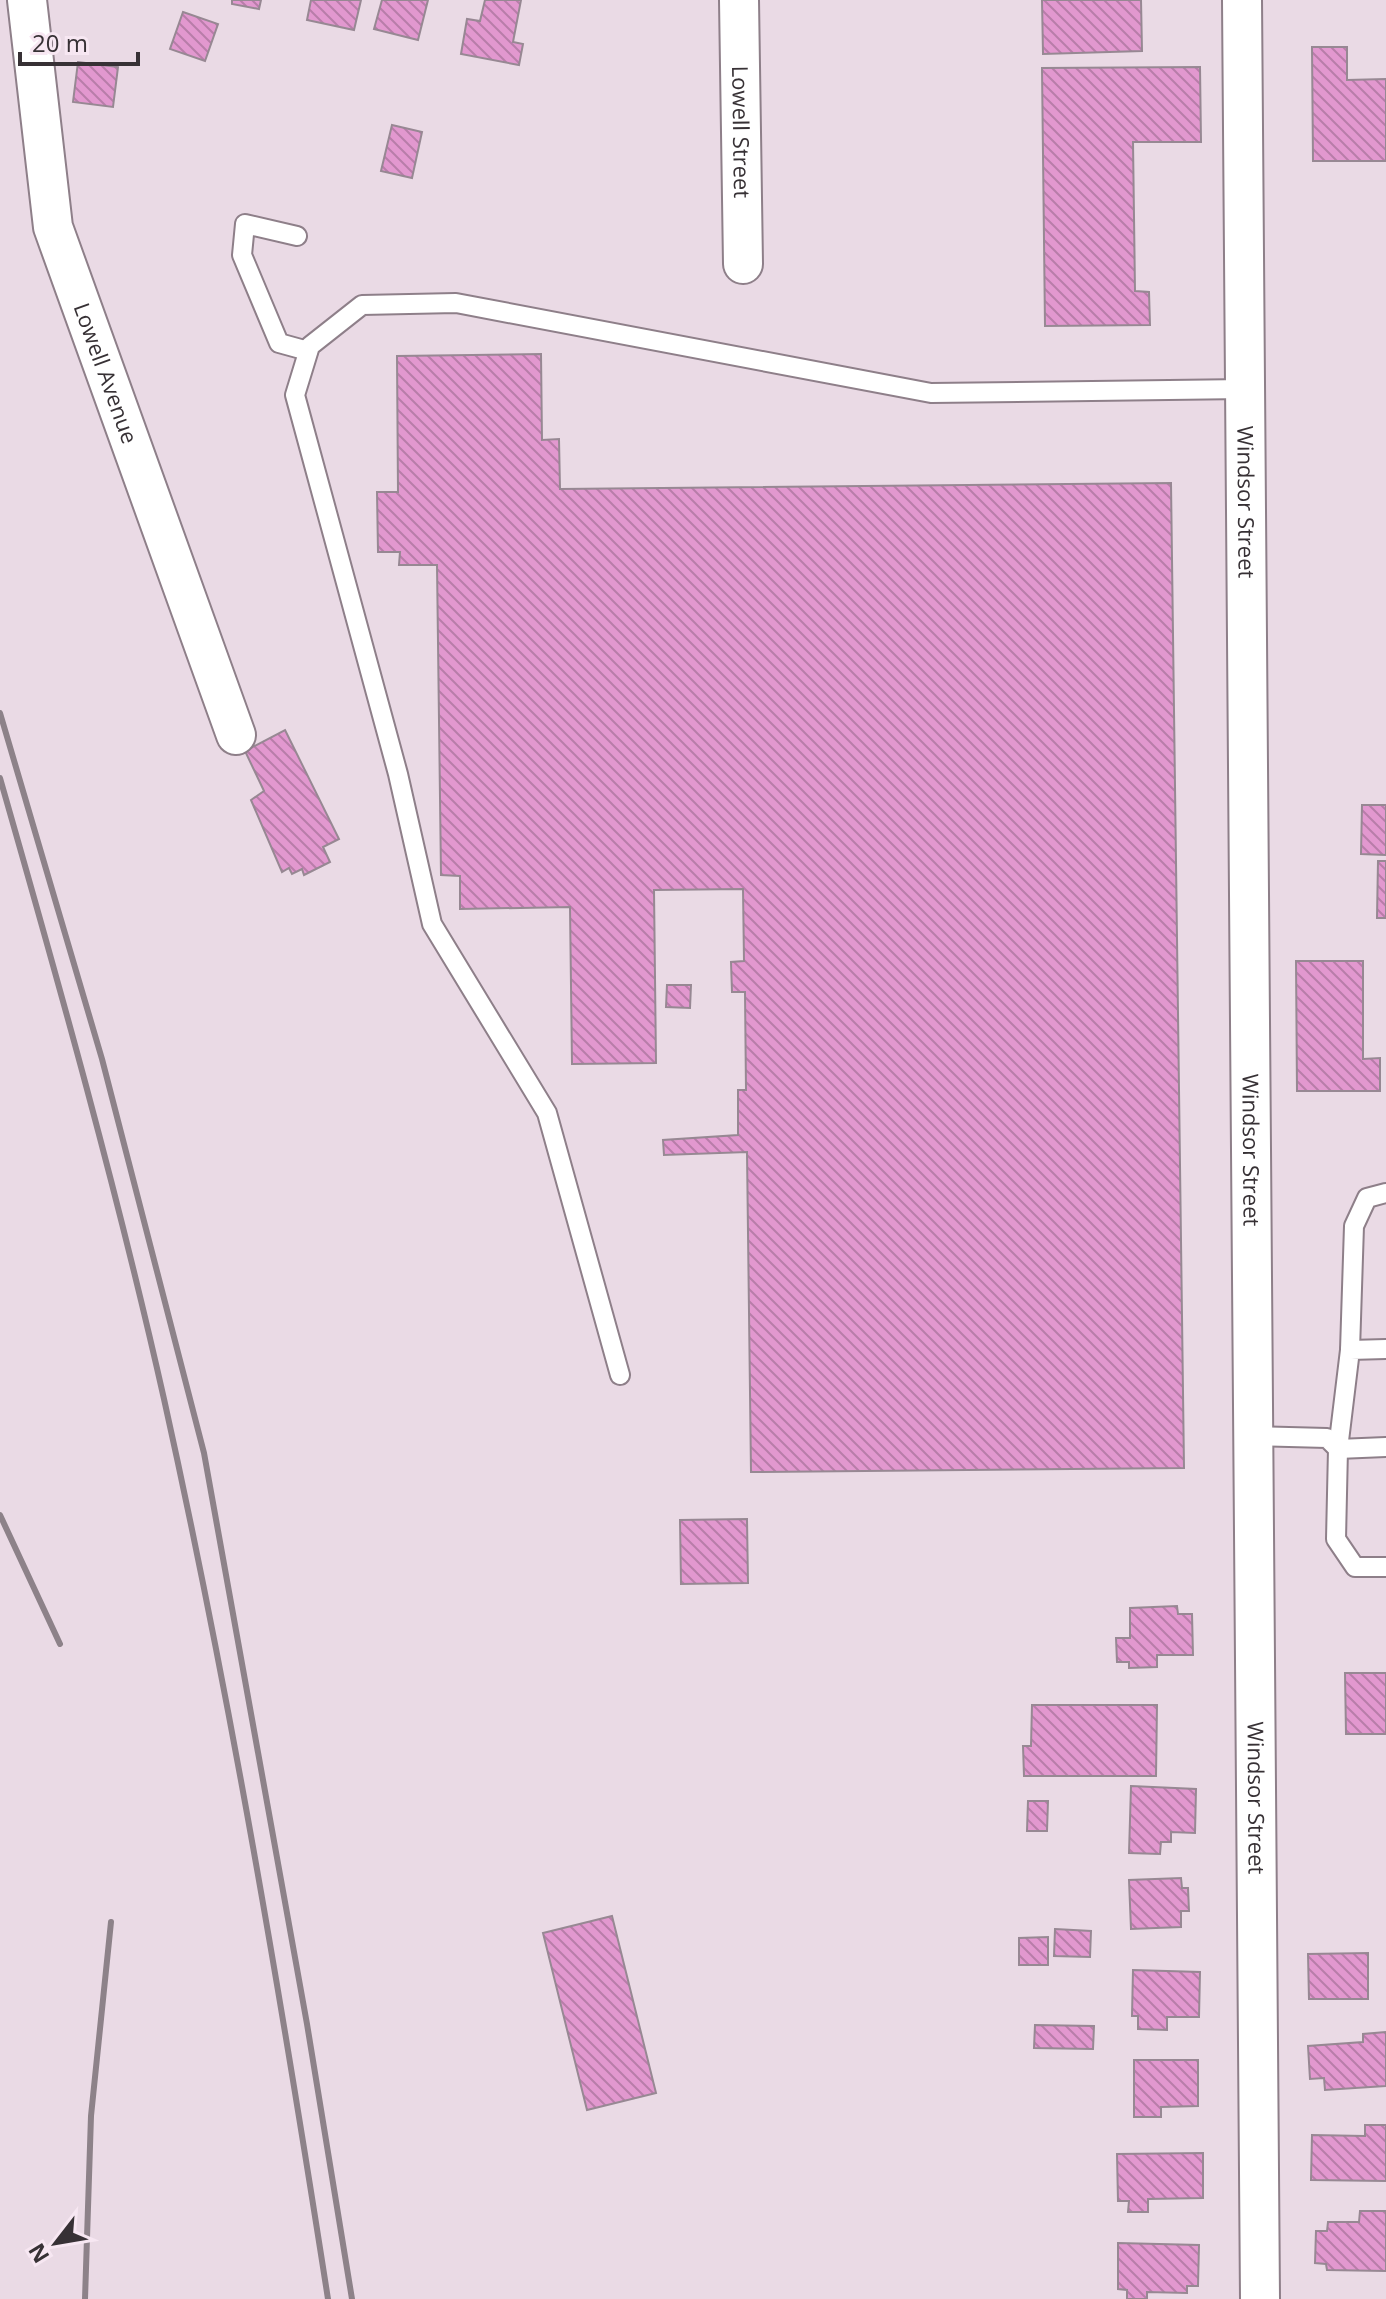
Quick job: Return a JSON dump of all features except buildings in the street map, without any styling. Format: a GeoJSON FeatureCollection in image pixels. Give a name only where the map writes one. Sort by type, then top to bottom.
{"type":"FeatureCollection","features":[{"type":"Feature","properties":{"kind":"street","name":"Lowell Avenue"},"geometry":{"type":"LineString","coordinates":[[27,0],[53,227],[236,735]]}},
{"type":"Feature","properties":{"kind":"street","name":"Lowell Street"},"geometry":{"type":"LineString","coordinates":[[739,0],[743,264]]}},
{"type":"Feature","properties":{"kind":"street","name":"Windsor Street"},"geometry":{"type":"LineString","coordinates":[[1242,0],[1260,2299]]}},
{"type":"Feature","properties":{"kind":"lane"},"geometry":{"type":"LineString","coordinates":[[297,236],[245,224],[242,255],[279,343],[308,351]]}},
{"type":"Feature","properties":{"kind":"lane"},"geometry":{"type":"LineString","coordinates":[[620,1375],[547,1113],[432,924],[398,774],[295,395],[308,351],[362,305],[456,303],[931,393],[1245,389]]}},
{"type":"Feature","properties":{"kind":"lane"},"geometry":{"type":"LineString","coordinates":[[1386,1193],[1367,1198],[1354,1226],[1350,1350],[1338,1449],[1336,1539],[1355,1567],[1386,1567]]}},
{"type":"Feature","properties":{"kind":"lane"},"geometry":{"type":"LineString","coordinates":[[1350,1350],[1386,1349]]}},
{"type":"Feature","properties":{"kind":"lane"},"geometry":{"type":"LineString","coordinates":[[1254,1436],[1327,1438],[1338,1449],[1386,1447]]}},
{"type":"Feature","properties":{"kind":"railway"},"geometry":{"type":"LineString","coordinates":[[0,713],[102,1059],[204,1453],[307,2024],[352,2299]]}},
{"type":"Feature","properties":{"kind":"railway"},"geometry":{"type":"LineString","coordinates":[[0,778],[107,1165],[164,1399],[211,1623],[253,1848],[328,2299]]}},
{"type":"Feature","properties":{"kind":"railway"},"geometry":{"type":"LineString","coordinates":[[0,1515],[60,1644]]}},
{"type":"Feature","properties":{"kind":"railway"},"geometry":{"type":"LineString","coordinates":[[85,2299],[91,2116],[111,1922]]}}]}
